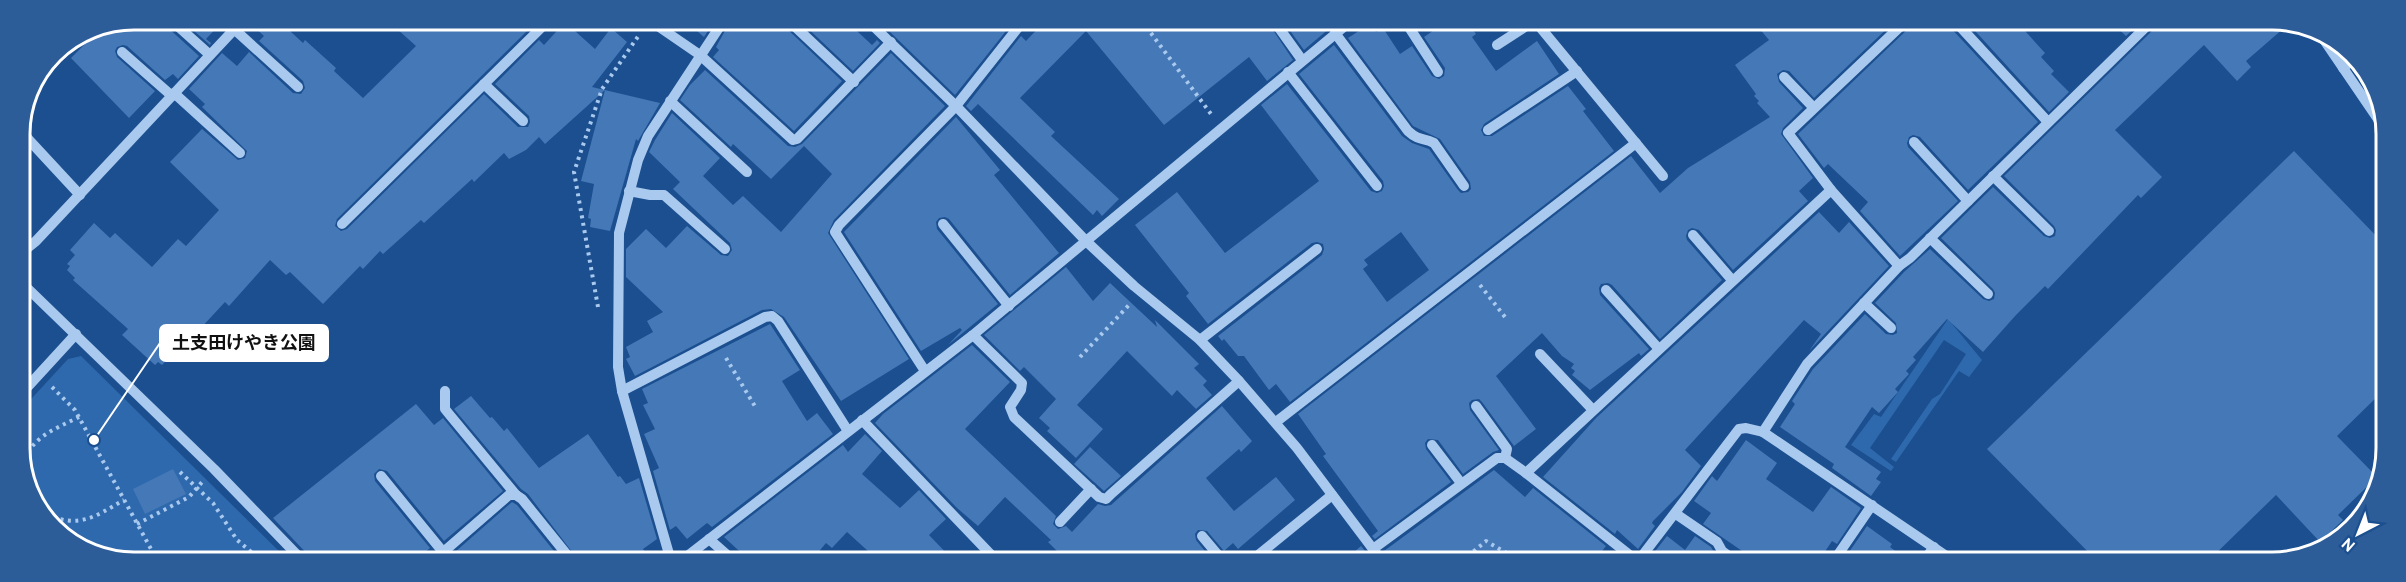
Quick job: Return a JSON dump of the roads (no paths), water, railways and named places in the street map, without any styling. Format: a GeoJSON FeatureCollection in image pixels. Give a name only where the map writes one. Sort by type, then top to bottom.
{"type":"FeatureCollection","features":[{"type":"Feature","properties":{"kind":"street"},"geometry":{"type":"LineString","coordinates":[[182,30],[210,55]]}},
{"type":"Feature","properties":{"kind":"street"},"geometry":{"type":"LineString","coordinates":[[30,246],[233,30]]}},
{"type":"Feature","properties":{"kind":"street"},"geometry":{"type":"LineString","coordinates":[[235,30],[298,87]]}},
{"type":"Feature","properties":{"kind":"street"},"geometry":{"type":"LineString","coordinates":[[342,224],[539,30]]}},
{"type":"Feature","properties":{"kind":"street"},"geometry":{"type":"LineString","coordinates":[[664,30],[700,55],[793,140],[797,139],[891,42]]}},
{"type":"Feature","properties":{"kind":"street"},"geometry":{"type":"LineString","coordinates":[[668,552],[622,391],[618,367],[619,233],[638,160],[648,136],[717,30]]}},
{"type":"Feature","properties":{"kind":"street"},"geometry":{"type":"LineString","coordinates":[[799,30],[854,82]]}},
{"type":"Feature","properties":{"kind":"street"},"geometry":{"type":"LineString","coordinates":[[878,30],[956,105],[1087,242],[1141,292],[1200,340],[1297,448],[1375,552]]}},
{"type":"Feature","properties":{"kind":"street"},"geometry":{"type":"LineString","coordinates":[[926,371],[836,232],[839,225],[956,105],[1016,30]]}},
{"type":"Feature","properties":{"kind":"street"},"geometry":{"type":"LineString","coordinates":[[1280,30],[1302,60]]}},
{"type":"Feature","properties":{"kind":"street"},"geometry":{"type":"LineString","coordinates":[[693,552],[1009,306],[1339,30]]}},
{"type":"Feature","properties":{"kind":"street"},"geometry":{"type":"LineString","coordinates":[[1411,30],[1438,72]]}},
{"type":"Feature","properties":{"kind":"street"},"geometry":{"type":"LineString","coordinates":[[1497,45],[1520,30]]}},
{"type":"Feature","properties":{"kind":"street"},"geometry":{"type":"LineString","coordinates":[[1542,30],[1663,176]]}},
{"type":"Feature","properties":{"kind":"street"},"geometry":{"type":"LineString","coordinates":[[1896,30],[1788,133],[1831,190],[1899,266]]}},
{"type":"Feature","properties":{"kind":"street"},"geometry":{"type":"LineString","coordinates":[[1962,30],[2048,122]]}},
{"type":"Feature","properties":{"kind":"street"},"geometry":{"type":"LineString","coordinates":[[1763,432],[1807,364],[1864,303],[1899,266],[2143,30]]}},
{"type":"Feature","properties":{"kind":"street"},"geometry":{"type":"LineString","coordinates":[[1335,33],[1408,131],[1419,140],[1429,140],[1434,143],[1464,186]]}},
{"type":"Feature","properties":{"kind":"street"},"geometry":{"type":"LineString","coordinates":[[2330,49],[2374,113]]}},
{"type":"Feature","properties":{"kind":"street"},"geometry":{"type":"LineString","coordinates":[[122,52],[240,153]]}},
{"type":"Feature","properties":{"kind":"street"},"geometry":{"type":"LineString","coordinates":[[2343,68],[2348,64]]}},
{"type":"Feature","properties":{"kind":"street"},"geometry":{"type":"LineString","coordinates":[[1488,130],[1576,71]]}},
{"type":"Feature","properties":{"kind":"street"},"geometry":{"type":"LineString","coordinates":[[1288,72],[1377,186]]}},
{"type":"Feature","properties":{"kind":"street"},"geometry":{"type":"LineString","coordinates":[[1784,77],[1814,107]]}},
{"type":"Feature","properties":{"kind":"street"},"geometry":{"type":"LineString","coordinates":[[484,84],[523,121]]}},
{"type":"Feature","properties":{"kind":"street"},"geometry":{"type":"LineString","coordinates":[[670,101],[747,172]]}},
{"type":"Feature","properties":{"kind":"street"},"geometry":{"type":"LineString","coordinates":[[30,141],[80,195]]}},
{"type":"Feature","properties":{"kind":"street"},"geometry":{"type":"LineString","coordinates":[[1914,142],[1968,201]]}},
{"type":"Feature","properties":{"kind":"street"},"geometry":{"type":"LineString","coordinates":[[1275,422],[1471,273],[1636,143]]}},
{"type":"Feature","properties":{"kind":"street"},"geometry":{"type":"LineString","coordinates":[[1993,176],[2049,231]]}},
{"type":"Feature","properties":{"kind":"street"},"geometry":{"type":"LineString","coordinates":[[1526,473],[1831,190]]}},
{"type":"Feature","properties":{"kind":"street"},"geometry":{"type":"LineString","coordinates":[[629,191],[664,195],[725,249]]}},
{"type":"Feature","properties":{"kind":"street"},"geometry":{"type":"LineString","coordinates":[[943,224],[1009,306]]}},
{"type":"Feature","properties":{"kind":"street"},"geometry":{"type":"LineString","coordinates":[[1693,235],[1732,280]]}},
{"type":"Feature","properties":{"kind":"street"},"geometry":{"type":"LineString","coordinates":[[1930,238],[1988,294]]}},
{"type":"Feature","properties":{"kind":"street"},"geometry":{"type":"LineString","coordinates":[[1200,340],[1317,249]]}},
{"type":"Feature","properties":{"kind":"street"},"geometry":{"type":"LineString","coordinates":[[1605,290],[1659,349]]}},
{"type":"Feature","properties":{"kind":"street"},"geometry":{"type":"LineString","coordinates":[[30,291],[214,469],[294,552]]}},
{"type":"Feature","properties":{"kind":"street"},"geometry":{"type":"LineString","coordinates":[[1864,303],[1892,328]]}},
{"type":"Feature","properties":{"kind":"street"},"geometry":{"type":"LineString","coordinates":[[622,391],[765,317],[772,316],[778,321],[848,431]]}},
{"type":"Feature","properties":{"kind":"street"},"geometry":{"type":"LineString","coordinates":[[30,384],[76,334]]}},
{"type":"Feature","properties":{"kind":"street"},"geometry":{"type":"LineString","coordinates":[[973,335],[1022,383],[1021,390],[1010,407],[1014,417],[1090,489],[1099,497],[1106,499],[1239,381]]}},
{"type":"Feature","properties":{"kind":"street"},"geometry":{"type":"LineString","coordinates":[[1540,354],[1593,410]]}},
{"type":"Feature","properties":{"kind":"street"},"geometry":{"type":"LineString","coordinates":[[445,391],[445,409],[565,552]]}},
{"type":"Feature","properties":{"kind":"street"},"geometry":{"type":"LineString","coordinates":[[1476,406],[1507,449],[1505,458]]}},
{"type":"Feature","properties":{"kind":"street"},"geometry":{"type":"LineString","coordinates":[[862,420],[988,552]]}},
{"type":"Feature","properties":{"kind":"street"},"geometry":{"type":"LineString","coordinates":[[1645,552],[1739,429],[1746,428],[1763,432],[1941,552]]}},
{"type":"Feature","properties":{"kind":"street"},"geometry":{"type":"LineString","coordinates":[[1432,445],[1461,483]]}},
{"type":"Feature","properties":{"kind":"street"},"geometry":{"type":"LineString","coordinates":[[1373,549],[1497,458],[1505,458],[1626,552]]}},
{"type":"Feature","properties":{"kind":"street"},"geometry":{"type":"LineString","coordinates":[[381,476],[443,552],[508,495],[516,495]]}},
{"type":"Feature","properties":{"kind":"street"},"geometry":{"type":"LineString","coordinates":[[1060,522],[1090,489]]}},
{"type":"Feature","properties":{"kind":"street"},"geometry":{"type":"LineString","coordinates":[[1262,552],[1332,495]]}},
{"type":"Feature","properties":{"kind":"street"},"geometry":{"type":"LineString","coordinates":[[1840,552],[1872,505]]}},
{"type":"Feature","properties":{"kind":"street"},"geometry":{"type":"LineString","coordinates":[[1676,514],[1717,542],[1723,552]]}},
{"type":"Feature","properties":{"kind":"street"},"geometry":{"type":"LineString","coordinates":[[1202,536],[1215,552]]}},
{"type":"Feature","properties":{"kind":"street"},"geometry":{"type":"LineString","coordinates":[[710,539],[724,552]]}},
{"type":"Feature","properties":{"kind":"street"},"geometry":{"type":"LineString","coordinates":[[1930,552],[1934,547]]}},
{"type":"Feature","properties":{"kind":"place","name":"土支田けやき公園"},"geometry":{"type":"Point","coordinates":[94,440]}}]}
